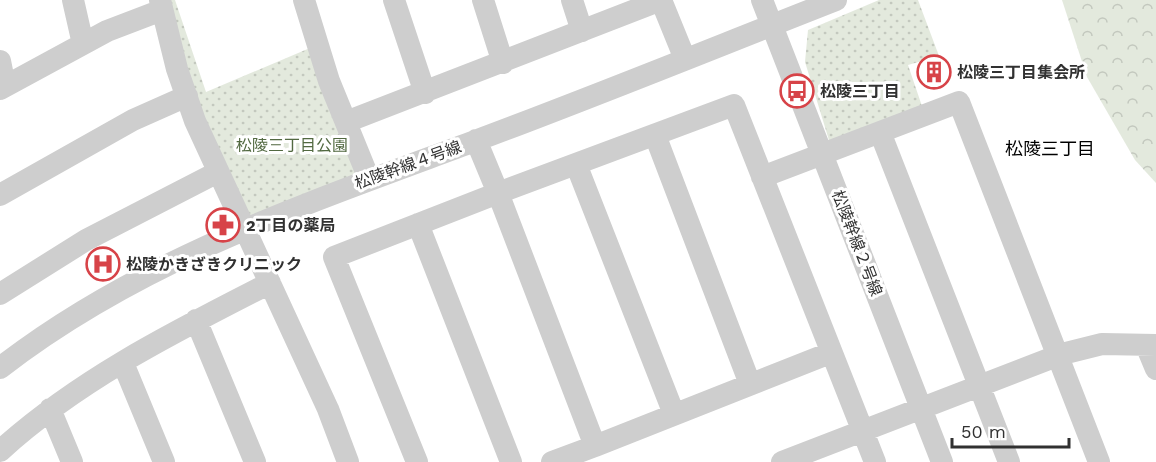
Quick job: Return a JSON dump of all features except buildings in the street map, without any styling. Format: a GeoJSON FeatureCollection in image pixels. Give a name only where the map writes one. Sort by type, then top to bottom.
{"type":"FeatureCollection","features":[{"type":"Feature","properties":{"kind":"street"},"geometry":{"type":"LineString","coordinates":[[73,0],[83,44]]}},
{"type":"Feature","properties":{"kind":"street"},"geometry":{"type":"LineString","coordinates":[[304,0],[310,28],[369,179]]}},
{"type":"Feature","properties":{"kind":"street"},"geometry":{"type":"LineString","coordinates":[[394,0],[425,93]]}},
{"type":"Feature","properties":{"kind":"street"},"geometry":{"type":"LineString","coordinates":[[483,0],[503,63]]}},
{"type":"Feature","properties":{"kind":"street"},"geometry":{"type":"LineString","coordinates":[[572,0],[582,32]]}},
{"type":"Feature","properties":{"kind":"street"},"geometry":{"type":"LineString","coordinates":[[346,122],[661,0],[685,59]]}},
{"type":"Feature","properties":{"kind":"street","name":"松陵幹線２号線"},"geometry":{"type":"LineString","coordinates":[[762,0],[942,462]]}},
{"type":"Feature","properties":{"kind":"street","name":"松陵幹線４号線"},"geometry":{"type":"LineString","coordinates":[[0,368],[25,349],[131,284],[197,249],[369,179],[477,140],[836,0]]}},
{"type":"Feature","properties":{"kind":"street"},"geometry":{"type":"LineString","coordinates":[[0,61],[3,87],[161,5],[187,96],[218,172],[328,409],[348,462]]}},
{"type":"Feature","properties":{"kind":"street"},"geometry":{"type":"LineString","coordinates":[[0,195],[133,120],[187,96]]}},
{"type":"Feature","properties":{"kind":"street"},"geometry":{"type":"LineString","coordinates":[[762,177],[959,102],[1099,462]]}},
{"type":"Feature","properties":{"kind":"street"},"geometry":{"type":"LineString","coordinates":[[417,462],[334,257],[734,105],[875,462]]}},
{"type":"Feature","properties":{"kind":"street"},"geometry":{"type":"LineString","coordinates":[[880,132],[1009,462]]}},
{"type":"Feature","properties":{"kind":"street"},"geometry":{"type":"LineString","coordinates":[[655,135],[750,384]]}},
{"type":"Feature","properties":{"kind":"street"},"geometry":{"type":"LineString","coordinates":[[477,140],[595,446]]}},
{"type":"Feature","properties":{"kind":"street"},"geometry":{"type":"LineString","coordinates":[[576,164],[674,414]]}},
{"type":"Feature","properties":{"kind":"street"},"geometry":{"type":"LineString","coordinates":[[0,294],[86,240],[218,172]]}},
{"type":"Feature","properties":{"kind":"street"},"geometry":{"type":"LineString","coordinates":[[418,224],[511,462]]}},
{"type":"Feature","properties":{"kind":"street"},"geometry":{"type":"LineString","coordinates":[[0,451],[50,409],[123,363],[196,320],[270,283]]}},
{"type":"Feature","properties":{"kind":"street"},"geometry":{"type":"LineString","coordinates":[[196,320],[255,462]]}},
{"type":"Feature","properties":{"kind":"street"},"geometry":{"type":"LineString","coordinates":[[782,462],[1057,355],[1102,344],[1151,345],[1156,369]]}},
{"type":"Feature","properties":{"kind":"street"},"geometry":{"type":"LineString","coordinates":[[552,462],[830,352]]}},
{"type":"Feature","properties":{"kind":"street"},"geometry":{"type":"LineString","coordinates":[[123,363],[164,462]]}},
{"type":"Feature","properties":{"kind":"street"},"geometry":{"type":"LineString","coordinates":[[50,409],[72,462]]}},
{"type":"Feature","properties":{"kind":"green space","name":"松陵三丁目公園"},"geometry":{"type":"Polygon","coordinates":[[[160,0],[175,0],[206,92],[317,45],[369,179],[246,229],[160,0]]]}},
{"type":"Feature","properties":{"kind":"green space"},"geometry":{"type":"Polygon","coordinates":[[[879,0],[918,0],[939,56],[908,65],[925,115],[832,150],[805,62],[808,30],[879,0]]]}},
{"type":"Feature","properties":{"kind":"green space"},"geometry":{"type":"Polygon","coordinates":[[[1062,0],[1156,0],[1156,183],[1135,160],[1087,77],[1062,0]]]}},
{"type":"Feature","properties":{"kind":"place","name":"松陵三丁目集会所"},"geometry":{"type":"Point","coordinates":[934,72]}},
{"type":"Feature","properties":{"kind":"place","name":"松陵三丁目"},"geometry":{"type":"Point","coordinates":[797,91]}},
{"type":"Feature","properties":{"kind":"place","name":"2丁目の薬局"},"geometry":{"type":"Point","coordinates":[223,225]}},
{"type":"Feature","properties":{"kind":"place","name":"松陵かきざきクリニック"},"geometry":{"type":"Point","coordinates":[103,264]}},
{"type":"Feature","properties":{"kind":"district","name":"松陵三丁目"},"geometry":{"type":"Point","coordinates":[1050,148]}}]}
